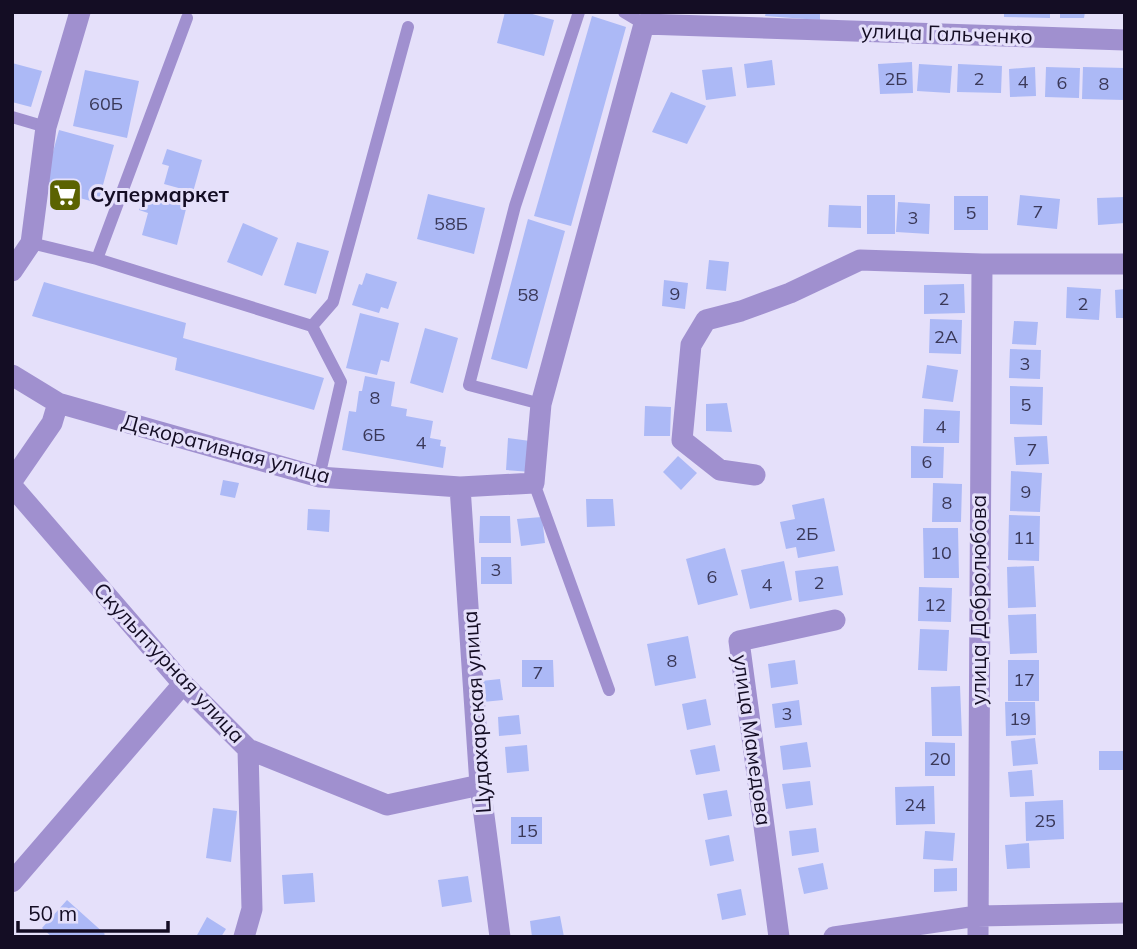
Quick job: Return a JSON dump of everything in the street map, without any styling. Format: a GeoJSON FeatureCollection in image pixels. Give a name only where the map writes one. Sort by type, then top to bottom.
{"type":"FeatureCollection","features":[{"type":"Feature","properties":{"kind":"street"},"geometry":{"type":"LineString","coordinates":[[12,271],[31,243],[46,127],[80,12]]}},
{"type":"Feature","properties":{"kind":"street"},"geometry":{"type":"LineString","coordinates":[[534,483],[541,404],[644,24]]}},
{"type":"Feature","properties":{"kind":"street","name":"улица Гальченко"},"geometry":{"type":"LineString","coordinates":[[644,24],[1125,40]]}},
{"type":"Feature","properties":{"kind":"street"},"geometry":{"type":"LineString","coordinates":[[755,475],[720,470],[682,439],[691,345],[706,320],[741,311],[790,293],[860,260],[982,264],[1125,264]]}},
{"type":"Feature","properties":{"kind":"street","name":"улица Добролюбова"},"geometry":{"type":"LineString","coordinates":[[977,926],[982,264]]}},
{"type":"Feature","properties":{"kind":"street","name":"Декоративная улица"},"geometry":{"type":"LineString","coordinates":[[12,375],[58,403],[319,477],[460,487],[534,483]]}},
{"type":"Feature","properties":{"kind":"street"},"geometry":{"type":"LineString","coordinates":[[12,481],[52,423],[58,403]]}},
{"type":"Feature","properties":{"kind":"street","name":"Скульптурная улица"},"geometry":{"type":"LineString","coordinates":[[12,486],[183,684],[248,749],[387,805],[480,785]]}},
{"type":"Feature","properties":{"kind":"street","name":"Цудахарская улица"},"geometry":{"type":"LineString","coordinates":[[460,487],[480,785],[500,937]]}},
{"type":"Feature","properties":{"kind":"street","name":"улица Мамедова"},"geometry":{"type":"LineString","coordinates":[[779,937],[739,641],[835,620]]}},
{"type":"Feature","properties":{"kind":"street"},"geometry":{"type":"LineString","coordinates":[[12,882],[183,684]]}},
{"type":"Feature","properties":{"kind":"street"},"geometry":{"type":"LineString","coordinates":[[244,937],[252,909],[248,749]]}},
{"type":"Feature","properties":{"kind":"street"},"geometry":{"type":"LineString","coordinates":[[834,937],[1125,913]]}},
{"type":"Feature","properties":{"kind":"lane"},"geometry":{"type":"LineString","coordinates":[[541,404],[470,385],[515,206],[579,12]]}},
{"type":"Feature","properties":{"kind":"lane"},"geometry":{"type":"LineString","coordinates":[[624,12],[644,24]]}},
{"type":"Feature","properties":{"kind":"lane"},"geometry":{"type":"LineString","coordinates":[[97,260],[187,18]]}},
{"type":"Feature","properties":{"kind":"lane"},"geometry":{"type":"LineString","coordinates":[[312,326],[333,302],[408,27]]}},
{"type":"Feature","properties":{"kind":"lane"},"geometry":{"type":"LineString","coordinates":[[12,117],[46,127]]}},
{"type":"Feature","properties":{"kind":"lane"},"geometry":{"type":"LineString","coordinates":[[31,243],[97,260],[312,326],[341,382],[319,477]]}},
{"type":"Feature","properties":{"kind":"lane"},"geometry":{"type":"LineString","coordinates":[[534,483],[609,690]]}},
{"type":"Feature","properties":{"kind":"building"},"geometry":{"type":"Polygon","coordinates":[[[505,12],[525,12],[554,20],[544,56],[497,43],[505,12]]]}},
{"type":"Feature","properties":{"kind":"building"},"geometry":{"type":"Polygon","coordinates":[[[766,12],[820,12],[820,20],[765,16],[766,12]]]}},
{"type":"Feature","properties":{"kind":"building"},"geometry":{"type":"Polygon","coordinates":[[[1004,12],[1050,12],[1050,18],[1004,17],[1004,12]]]}},
{"type":"Feature","properties":{"kind":"building"},"geometry":{"type":"Polygon","coordinates":[[[1060,12],[1085,12],[1084,18],[1060,18],[1060,12]]]}},
{"type":"Feature","properties":{"kind":"building"},"geometry":{"type":"Polygon","coordinates":[[[592,16],[626,27],[571,226],[534,216],[592,16]]]}},
{"type":"Feature","properties":{"kind":"building"},"geometry":{"type":"Polygon","coordinates":[[[772,60],[775,85],[747,88],[744,64],[772,60]]]}},
{"type":"Feature","properties":{"kind":"building"},"geometry":{"type":"Polygon","coordinates":[[[912,62],[913,93],[880,94],[878,64],[912,62]]]}},
{"type":"Feature","properties":{"kind":"building"},"geometry":{"type":"Polygon","coordinates":[[[12,63],[42,71],[31,107],[12,102],[12,63]]]}},
{"type":"Feature","properties":{"kind":"building"},"geometry":{"type":"Polygon","coordinates":[[[919,64],[952,66],[950,93],[917,91],[919,64]]]}},
{"type":"Feature","properties":{"kind":"building"},"geometry":{"type":"Polygon","coordinates":[[[958,64],[1002,66],[1001,93],[957,92],[958,64]]]}},
{"type":"Feature","properties":{"kind":"building"},"geometry":{"type":"Polygon","coordinates":[[[732,67],[736,96],[706,100],[702,70],[732,67]]]}},
{"type":"Feature","properties":{"kind":"building"},"geometry":{"type":"Polygon","coordinates":[[[1035,67],[1036,96],[1010,97],[1009,69],[1035,67]]]}},
{"type":"Feature","properties":{"kind":"building"},"geometry":{"type":"Polygon","coordinates":[[[1046,67],[1080,68],[1079,98],[1045,97],[1046,67]]]}},
{"type":"Feature","properties":{"kind":"building"},"geometry":{"type":"Polygon","coordinates":[[[1083,67],[1125,68],[1125,100],[1082,99],[1083,67]]]}},
{"type":"Feature","properties":{"kind":"building"},"geometry":{"type":"Polygon","coordinates":[[[85,70],[139,81],[127,138],[73,126],[85,70]]]}},
{"type":"Feature","properties":{"kind":"building"},"geometry":{"type":"Polygon","coordinates":[[[671,92],[706,106],[687,144],[652,132],[671,92]]]}},
{"type":"Feature","properties":{"kind":"building"},"geometry":{"type":"Polygon","coordinates":[[[59,130],[114,145],[98,203],[43,188],[59,130]]]}},
{"type":"Feature","properties":{"kind":"building"},"geometry":{"type":"Polygon","coordinates":[[[167,149],[202,160],[193,192],[164,184],[169,166],[162,164],[167,149]]]}},
{"type":"Feature","properties":{"kind":"building"},"geometry":{"type":"Polygon","coordinates":[[[143,193],[187,205],[177,245],[142,235],[148,213],[139,210],[143,193]]]}},
{"type":"Feature","properties":{"kind":"building"},"geometry":{"type":"Polygon","coordinates":[[[428,194],[485,208],[474,254],[417,239],[428,194]]]}},
{"type":"Feature","properties":{"kind":"building"},"geometry":{"type":"Polygon","coordinates":[[[867,195],[895,195],[895,234],[867,234],[867,195]]]}},
{"type":"Feature","properties":{"kind":"building"},"geometry":{"type":"Polygon","coordinates":[[[1020,195],[1060,199],[1057,229],[1017,225],[1020,195]]]}},
{"type":"Feature","properties":{"kind":"building"},"geometry":{"type":"Polygon","coordinates":[[[954,196],[988,196],[988,230],[954,230],[954,196]]]}},
{"type":"Feature","properties":{"kind":"building"},"geometry":{"type":"Polygon","coordinates":[[[1125,197],[1125,223],[1098,225],[1097,198],[1125,197]]]}},
{"type":"Feature","properties":{"kind":"building"},"geometry":{"type":"Polygon","coordinates":[[[898,202],[930,204],[929,234],[896,232],[898,202]]]}},
{"type":"Feature","properties":{"kind":"building"},"geometry":{"type":"Polygon","coordinates":[[[829,205],[861,206],[861,228],[828,227],[829,205]]]}},
{"type":"Feature","properties":{"kind":"building"},"geometry":{"type":"Polygon","coordinates":[[[528,219],[565,231],[527,369],[491,359],[528,219]]]}},
{"type":"Feature","properties":{"kind":"building"},"geometry":{"type":"Polygon","coordinates":[[[243,223],[278,238],[262,276],[227,262],[243,223]]]}},
{"type":"Feature","properties":{"kind":"building"},"geometry":{"type":"Polygon","coordinates":[[[297,242],[329,251],[316,294],[284,285],[297,242]]]}},
{"type":"Feature","properties":{"kind":"building"},"geometry":{"type":"Polygon","coordinates":[[[709,260],[729,262],[726,291],[706,289],[709,260]]]}},
{"type":"Feature","properties":{"kind":"building"},"geometry":{"type":"Polygon","coordinates":[[[366,273],[397,282],[388,309],[381,307],[379,313],[352,305],[366,273]]]}},
{"type":"Feature","properties":{"kind":"building"},"geometry":{"type":"Polygon","coordinates":[[[664,280],[688,283],[685,309],[662,306],[664,280]]]}},
{"type":"Feature","properties":{"kind":"building"},"geometry":{"type":"Polygon","coordinates":[[[44,282],[186,323],[183,338],[324,378],[314,410],[175,370],[177,358],[32,316],[44,282]]]}},
{"type":"Feature","properties":{"kind":"building"},"geometry":{"type":"Polygon","coordinates":[[[964,284],[965,313],[924,314],[924,285],[964,284]]]}},
{"type":"Feature","properties":{"kind":"building"},"geometry":{"type":"Polygon","coordinates":[[[1067,287],[1101,289],[1099,320],[1066,318],[1067,287]]]}},
{"type":"Feature","properties":{"kind":"building"},"geometry":{"type":"Polygon","coordinates":[[[1125,289],[1125,318],[1116,318],[1115,290],[1125,289]]]}},
{"type":"Feature","properties":{"kind":"building"},"geometry":{"type":"Polygon","coordinates":[[[360,313],[399,323],[389,362],[381,360],[377,375],[346,368],[360,313]]]}},
{"type":"Feature","properties":{"kind":"building"},"geometry":{"type":"Polygon","coordinates":[[[930,319],[962,320],[961,354],[929,353],[930,319]]]}},
{"type":"Feature","properties":{"kind":"building"},"geometry":{"type":"Polygon","coordinates":[[[1014,321],[1038,322],[1036,345],[1012,344],[1014,321]]]}},
{"type":"Feature","properties":{"kind":"building"},"geometry":{"type":"Polygon","coordinates":[[[425,328],[458,338],[443,393],[410,383],[425,328]]]}},
{"type":"Feature","properties":{"kind":"building"},"geometry":{"type":"Polygon","coordinates":[[[1010,349],[1041,350],[1040,379],[1009,378],[1010,349]]]}},
{"type":"Feature","properties":{"kind":"building"},"geometry":{"type":"Polygon","coordinates":[[[927,365],[958,370],[953,402],[922,398],[927,365]]]}},
{"type":"Feature","properties":{"kind":"building"},"geometry":{"type":"Polygon","coordinates":[[[365,376],[395,382],[391,406],[407,409],[406,416],[433,421],[430,438],[441,440],[440,446],[446,447],[443,468],[342,450],[349,411],[356,412],[359,391],[362,391],[365,376]]]}},
{"type":"Feature","properties":{"kind":"building"},"geometry":{"type":"Polygon","coordinates":[[[1010,386],[1043,387],[1042,425],[1010,424],[1010,386]]]}},
{"type":"Feature","properties":{"kind":"building"},"geometry":{"type":"Polygon","coordinates":[[[727,403],[732,432],[706,431],[706,404],[727,403]]]}},
{"type":"Feature","properties":{"kind":"building"},"geometry":{"type":"Polygon","coordinates":[[[645,406],[671,407],[670,436],[644,436],[645,406]]]}},
{"type":"Feature","properties":{"kind":"building"},"geometry":{"type":"Polygon","coordinates":[[[924,409],[960,411],[959,443],[923,443],[924,409]]]}},
{"type":"Feature","properties":{"kind":"building"},"geometry":{"type":"Polygon","coordinates":[[[1047,436],[1049,464],[1016,465],[1014,437],[1047,436]]]}},
{"type":"Feature","properties":{"kind":"building"},"geometry":{"type":"Polygon","coordinates":[[[508,438],[530,441],[531,472],[506,470],[508,438]]]}},
{"type":"Feature","properties":{"kind":"building"},"geometry":{"type":"Polygon","coordinates":[[[911,446],[944,447],[943,478],[911,478],[911,446]]]}},
{"type":"Feature","properties":{"kind":"building"},"geometry":{"type":"Polygon","coordinates":[[[678,456],[697,473],[681,490],[663,472],[678,456]]]}},
{"type":"Feature","properties":{"kind":"building"},"geometry":{"type":"Polygon","coordinates":[[[1011,471],[1042,473],[1040,512],[1010,511],[1011,471]]]}},
{"type":"Feature","properties":{"kind":"building"},"geometry":{"type":"Polygon","coordinates":[[[223,480],[239,483],[235,498],[220,495],[223,480]]]}},
{"type":"Feature","properties":{"kind":"building"},"geometry":{"type":"Polygon","coordinates":[[[933,483],[962,484],[961,522],[932,522],[933,483]]]}},
{"type":"Feature","properties":{"kind":"building"},"geometry":{"type":"Polygon","coordinates":[[[824,498],[835,551],[798,558],[796,547],[786,549],[780,522],[795,519],[792,505],[824,498]]]}},
{"type":"Feature","properties":{"kind":"building"},"geometry":{"type":"Polygon","coordinates":[[[586,499],[613,499],[615,526],[587,527],[586,499]]]}},
{"type":"Feature","properties":{"kind":"building"},"geometry":{"type":"Polygon","coordinates":[[[308,509],[330,510],[329,532],[307,530],[308,509]]]}},
{"type":"Feature","properties":{"kind":"building"},"geometry":{"type":"Polygon","coordinates":[[[1009,515],[1040,516],[1039,561],[1008,560],[1009,515]]]}},
{"type":"Feature","properties":{"kind":"building"},"geometry":{"type":"Polygon","coordinates":[[[480,516],[510,516],[511,543],[479,543],[480,516]]]}},
{"type":"Feature","properties":{"kind":"building"},"geometry":{"type":"Polygon","coordinates":[[[542,517],[545,543],[521,546],[517,519],[542,517]]]}},
{"type":"Feature","properties":{"kind":"building"},"geometry":{"type":"Polygon","coordinates":[[[923,528],[958,528],[959,578],[924,578],[923,528]]]}},
{"type":"Feature","properties":{"kind":"building"},"geometry":{"type":"Polygon","coordinates":[[[725,548],[738,595],[698,605],[686,559],[725,548]]]}},
{"type":"Feature","properties":{"kind":"building"},"geometry":{"type":"Polygon","coordinates":[[[481,557],[511,557],[512,584],[481,584],[481,557]]]}},
{"type":"Feature","properties":{"kind":"building"},"geometry":{"type":"Polygon","coordinates":[[[784,561],[792,600],[750,609],[741,570],[784,561]]]}},
{"type":"Feature","properties":{"kind":"building"},"geometry":{"type":"Polygon","coordinates":[[[838,566],[843,595],[799,602],[795,571],[838,566]]]}},
{"type":"Feature","properties":{"kind":"building"},"geometry":{"type":"Polygon","coordinates":[[[1034,566],[1036,607],[1008,608],[1007,567],[1034,566]]]}},
{"type":"Feature","properties":{"kind":"building"},"geometry":{"type":"Polygon","coordinates":[[[919,587],[952,588],[951,622],[918,621],[919,587]]]}},
{"type":"Feature","properties":{"kind":"building"},"geometry":{"type":"Polygon","coordinates":[[[1036,614],[1037,653],[1010,654],[1008,615],[1036,614]]]}},
{"type":"Feature","properties":{"kind":"building"},"geometry":{"type":"Polygon","coordinates":[[[920,629],[949,630],[947,671],[918,670],[920,629]]]}},
{"type":"Feature","properties":{"kind":"building"},"geometry":{"type":"Polygon","coordinates":[[[688,636],[696,678],[655,686],[647,644],[688,636]]]}},
{"type":"Feature","properties":{"kind":"building"},"geometry":{"type":"Polygon","coordinates":[[[522,660],[553,660],[554,687],[522,687],[522,660]]]}},
{"type":"Feature","properties":{"kind":"building"},"geometry":{"type":"Polygon","coordinates":[[[795,660],[798,684],[771,688],[768,664],[795,660]]]}},
{"type":"Feature","properties":{"kind":"building"},"geometry":{"type":"Polygon","coordinates":[[[1008,660],[1039,660],[1039,701],[1008,701],[1008,660]]]}},
{"type":"Feature","properties":{"kind":"building"},"geometry":{"type":"Polygon","coordinates":[[[500,679],[503,700],[483,702],[481,681],[500,679]]]}},
{"type":"Feature","properties":{"kind":"building"},"geometry":{"type":"Polygon","coordinates":[[[960,686],[962,736],[932,736],[931,687],[960,686]]]}},
{"type":"Feature","properties":{"kind":"building"},"geometry":{"type":"Polygon","coordinates":[[[706,699],[711,725],[687,730],[682,704],[706,699]]]}},
{"type":"Feature","properties":{"kind":"building"},"geometry":{"type":"Polygon","coordinates":[[[799,700],[802,725],[775,728],[772,704],[799,700]]]}},
{"type":"Feature","properties":{"kind":"building"},"geometry":{"type":"Polygon","coordinates":[[[1005,702],[1035,702],[1036,735],[1006,736],[1005,702]]]}},
{"type":"Feature","properties":{"kind":"building"},"geometry":{"type":"Polygon","coordinates":[[[519,715],[521,734],[499,736],[498,717],[519,715]]]}},
{"type":"Feature","properties":{"kind":"building"},"geometry":{"type":"Polygon","coordinates":[[[1035,738],[1038,764],[1013,766],[1011,741],[1035,738]]]}},
{"type":"Feature","properties":{"kind":"building"},"geometry":{"type":"Polygon","coordinates":[[[807,742],[811,767],[783,770],[780,746],[807,742]]]}},
{"type":"Feature","properties":{"kind":"building"},"geometry":{"type":"Polygon","coordinates":[[[925,742],[955,743],[955,776],[925,776],[925,742]]]}},
{"type":"Feature","properties":{"kind":"building"},"geometry":{"type":"Polygon","coordinates":[[[527,745],[529,771],[507,773],[505,747],[527,745]]]}},
{"type":"Feature","properties":{"kind":"building"},"geometry":{"type":"Polygon","coordinates":[[[715,745],[720,771],[696,775],[690,750],[715,745]]]}},
{"type":"Feature","properties":{"kind":"building"},"geometry":{"type":"Polygon","coordinates":[[[1099,751],[1125,751],[1125,770],[1099,770],[1099,751]]]}},
{"type":"Feature","properties":{"kind":"building"},"geometry":{"type":"Polygon","coordinates":[[[1032,770],[1034,796],[1010,797],[1008,772],[1032,770]]]}},
{"type":"Feature","properties":{"kind":"building"},"geometry":{"type":"Polygon","coordinates":[[[810,781],[813,805],[786,809],[782,784],[810,781]]]}},
{"type":"Feature","properties":{"kind":"building"},"geometry":{"type":"Polygon","coordinates":[[[934,786],[935,824],[896,825],[895,787],[934,786]]]}},
{"type":"Feature","properties":{"kind":"building"},"geometry":{"type":"Polygon","coordinates":[[[727,790],[732,816],[708,820],[703,794],[727,790]]]}},
{"type":"Feature","properties":{"kind":"building"},"geometry":{"type":"Polygon","coordinates":[[[1063,800],[1064,839],[1026,841],[1025,802],[1063,800]]]}},
{"type":"Feature","properties":{"kind":"building"},"geometry":{"type":"Polygon","coordinates":[[[213,808],[237,811],[231,862],[206,858],[213,808]]]}},
{"type":"Feature","properties":{"kind":"building"},"geometry":{"type":"Polygon","coordinates":[[[511,817],[542,817],[542,844],[511,844],[511,817]]]}},
{"type":"Feature","properties":{"kind":"building"},"geometry":{"type":"Polygon","coordinates":[[[816,828],[819,852],[792,856],[789,831],[816,828]]]}},
{"type":"Feature","properties":{"kind":"building"},"geometry":{"type":"Polygon","coordinates":[[[925,831],[955,833],[953,861],[923,859],[925,831]]]}},
{"type":"Feature","properties":{"kind":"building"},"geometry":{"type":"Polygon","coordinates":[[[729,835],[734,861],[710,866],[705,840],[729,835]]]}},
{"type":"Feature","properties":{"kind":"building"},"geometry":{"type":"Polygon","coordinates":[[[1029,843],[1030,868],[1007,869],[1005,845],[1029,843]]]}},
{"type":"Feature","properties":{"kind":"building"},"geometry":{"type":"Polygon","coordinates":[[[823,863],[828,889],[804,894],[798,868],[823,863]]]}},
{"type":"Feature","properties":{"kind":"building"},"geometry":{"type":"Polygon","coordinates":[[[957,868],[957,891],[934,892],[934,869],[957,868]]]}},
{"type":"Feature","properties":{"kind":"building"},"geometry":{"type":"Polygon","coordinates":[[[313,873],[315,902],[284,904],[282,875],[313,873]]]}},
{"type":"Feature","properties":{"kind":"building"},"geometry":{"type":"Polygon","coordinates":[[[468,876],[472,902],[442,907],[438,880],[468,876]]]}},
{"type":"Feature","properties":{"kind":"building"},"geometry":{"type":"Polygon","coordinates":[[[741,889],[746,915],[722,920],[717,894],[741,889]]]}},
{"type":"Feature","properties":{"kind":"building"},"geometry":{"type":"Polygon","coordinates":[[[67,900],[105,934],[102,937],[52,937],[42,928],[67,900]]]}},
{"type":"Feature","properties":{"kind":"building"},"geometry":{"type":"Polygon","coordinates":[[[560,916],[564,937],[532,937],[530,921],[560,916]]]}},
{"type":"Feature","properties":{"kind":"building"},"geometry":{"type":"Polygon","coordinates":[[[207,917],[226,929],[221,937],[196,937],[207,917]]]}},
{"type":"Feature","properties":{"kind":"place","name":"Супермаркет"},"geometry":{"type":"Point","coordinates":[65,195]}}]}
